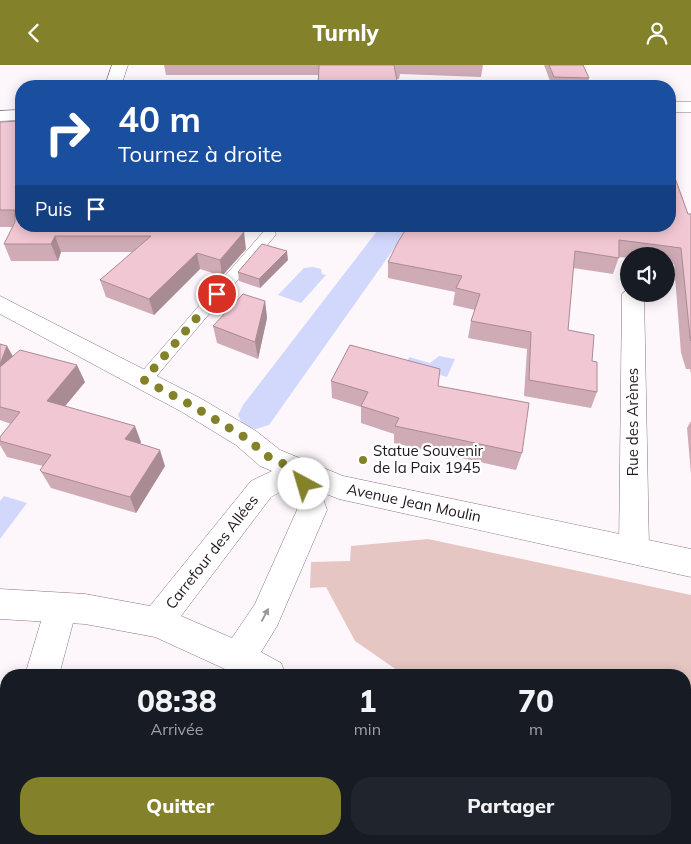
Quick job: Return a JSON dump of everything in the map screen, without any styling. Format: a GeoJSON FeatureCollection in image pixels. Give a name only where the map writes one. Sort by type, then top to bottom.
{"type":"FeatureCollection","features":[{"type":"Feature","properties":{"kind":"street"},"geometry":{"type":"LineString","coordinates":[[115,80],[120,65]]}},
{"type":"Feature","properties":{"kind":"street"},"geometry":{"type":"LineString","coordinates":[[676,107],[691,107]]}},
{"type":"Feature","properties":{"kind":"street"},"geometry":{"type":"LineString","coordinates":[[0,115],[15,115]]}},
{"type":"Feature","properties":{"kind":"street","name":"Rue des Arènes"},"geometry":{"type":"LineString","coordinates":[[633,302],[634,550]]}},
{"type":"Feature","properties":{"kind":"street","name":"Avenue Jean Moulin"},"geometry":{"type":"LineString","coordinates":[[0,304],[191,405],[246,438],[270,458],[339,487],[691,563]]}},
{"type":"Feature","properties":{"kind":"street"},"geometry":{"type":"LineString","coordinates":[[239,657],[266,615],[312,510],[300,471]]}},
{"type":"Feature","properties":{"kind":"street","name":"Carrefour des Allées"},"geometry":{"type":"LineString","coordinates":[[158,622],[261,489],[300,471]]}},
{"type":"Feature","properties":{"kind":"street"},"geometry":{"type":"LineString","coordinates":[[0,604],[84,609],[158,622],[239,657],[259,669]]}},
{"type":"Feature","properties":{"kind":"street"},"geometry":{"type":"LineString","coordinates":[[44,669],[61,609]]}},
{"type":"Feature","properties":{"kind":"lane"},"geometry":{"type":"LineString","coordinates":[[144,380],[269,234]]}},
{"type":"Feature","properties":{"kind":"shaded area"},"geometry":{"type":"Polygon","coordinates":[[[428,539],[691,595],[691,669],[395,669],[355,641],[326,587],[310,588],[311,562],[350,561],[351,546],[428,539]]]}},
{"type":"Feature","properties":{"kind":"water"},"geometry":{"type":"Polygon","coordinates":[[[313,267],[321,269],[322,274],[326,275],[301,303],[278,295],[304,268],[313,267]]]}},
{"type":"Feature","properties":{"kind":"water"},"geometry":{"type":"Polygon","coordinates":[[[439,356],[455,359],[447,377],[406,365],[409,357],[430,363],[439,356]]]}},
{"type":"Feature","properties":{"kind":"water"},"geometry":{"type":"Polygon","coordinates":[[[4,496],[27,503],[0,539],[0,501],[4,496]]]}},
{"type":"Feature","properties":{"kind":"building"},"geometry":{"type":"Polygon","coordinates":[[[319,65],[394,65],[397,80],[318,80],[319,65]]]}},
{"type":"Feature","properties":{"kind":"building"},"geometry":{"type":"Polygon","coordinates":[[[549,65],[583,65],[589,78],[554,77],[549,65]]]}},
{"type":"Feature","properties":{"kind":"building"},"geometry":{"type":"Polygon","coordinates":[[[15,121],[15,210],[0,210],[0,122],[15,121]]]}},
{"type":"Feature","properties":{"kind":"building"},"geometry":{"type":"Polygon","coordinates":[[[676,181],[688,214],[691,214],[691,341],[681,248],[619,240],[619,258],[575,251],[568,330],[594,335],[592,361],[597,362],[597,392],[529,380],[531,332],[471,321],[480,294],[456,288],[462,276],[388,262],[404,232],[676,232],[676,181]]]}},
{"type":"Feature","properties":{"kind":"building"},"geometry":{"type":"Polygon","coordinates":[[[15,222],[15,232],[244,232],[220,260],[197,253],[149,299],[100,280],[151,236],[55,236],[51,244],[4,244],[15,222]]]}},
{"type":"Feature","properties":{"kind":"building"},"geometry":{"type":"Polygon","coordinates":[[[262,244],[287,251],[259,279],[238,272],[262,244]]]}},
{"type":"Feature","properties":{"kind":"building"},"geometry":{"type":"Polygon","coordinates":[[[243,294],[265,301],[255,342],[213,326],[243,294]]]}},
{"type":"Feature","properties":{"kind":"building"},"geometry":{"type":"Polygon","coordinates":[[[0,344],[7,346],[0,364],[0,344]]]}},
{"type":"Feature","properties":{"kind":"building"},"geometry":{"type":"Polygon","coordinates":[[[350,345],[440,369],[438,386],[529,403],[522,453],[395,426],[399,418],[361,406],[368,392],[331,381],[350,345]]]}},
{"type":"Feature","properties":{"kind":"building"},"geometry":{"type":"Polygon","coordinates":[[[20,350],[77,365],[47,401],[135,426],[125,439],[160,450],[130,497],[42,472],[40,470],[51,455],[0,441],[0,437],[20,412],[0,407],[0,367],[20,350]]]}},
{"type":"Feature","properties":{"kind":"waterway"},"geometry":{"type":"LineString","coordinates":[[256,415],[392,232]]}},
{"type":"Feature","properties":{"kind":"place","name":"Statue Souvenir de la Paix 1945"},"geometry":{"type":"Point","coordinates":[363,460]}},
{"type":"Feature","properties":{"kind":"route"},"geometry":{"type":"LineString","coordinates":[[217,294],[144,380],[246,438],[270,458],[300,471],[304,484]]}}]}
